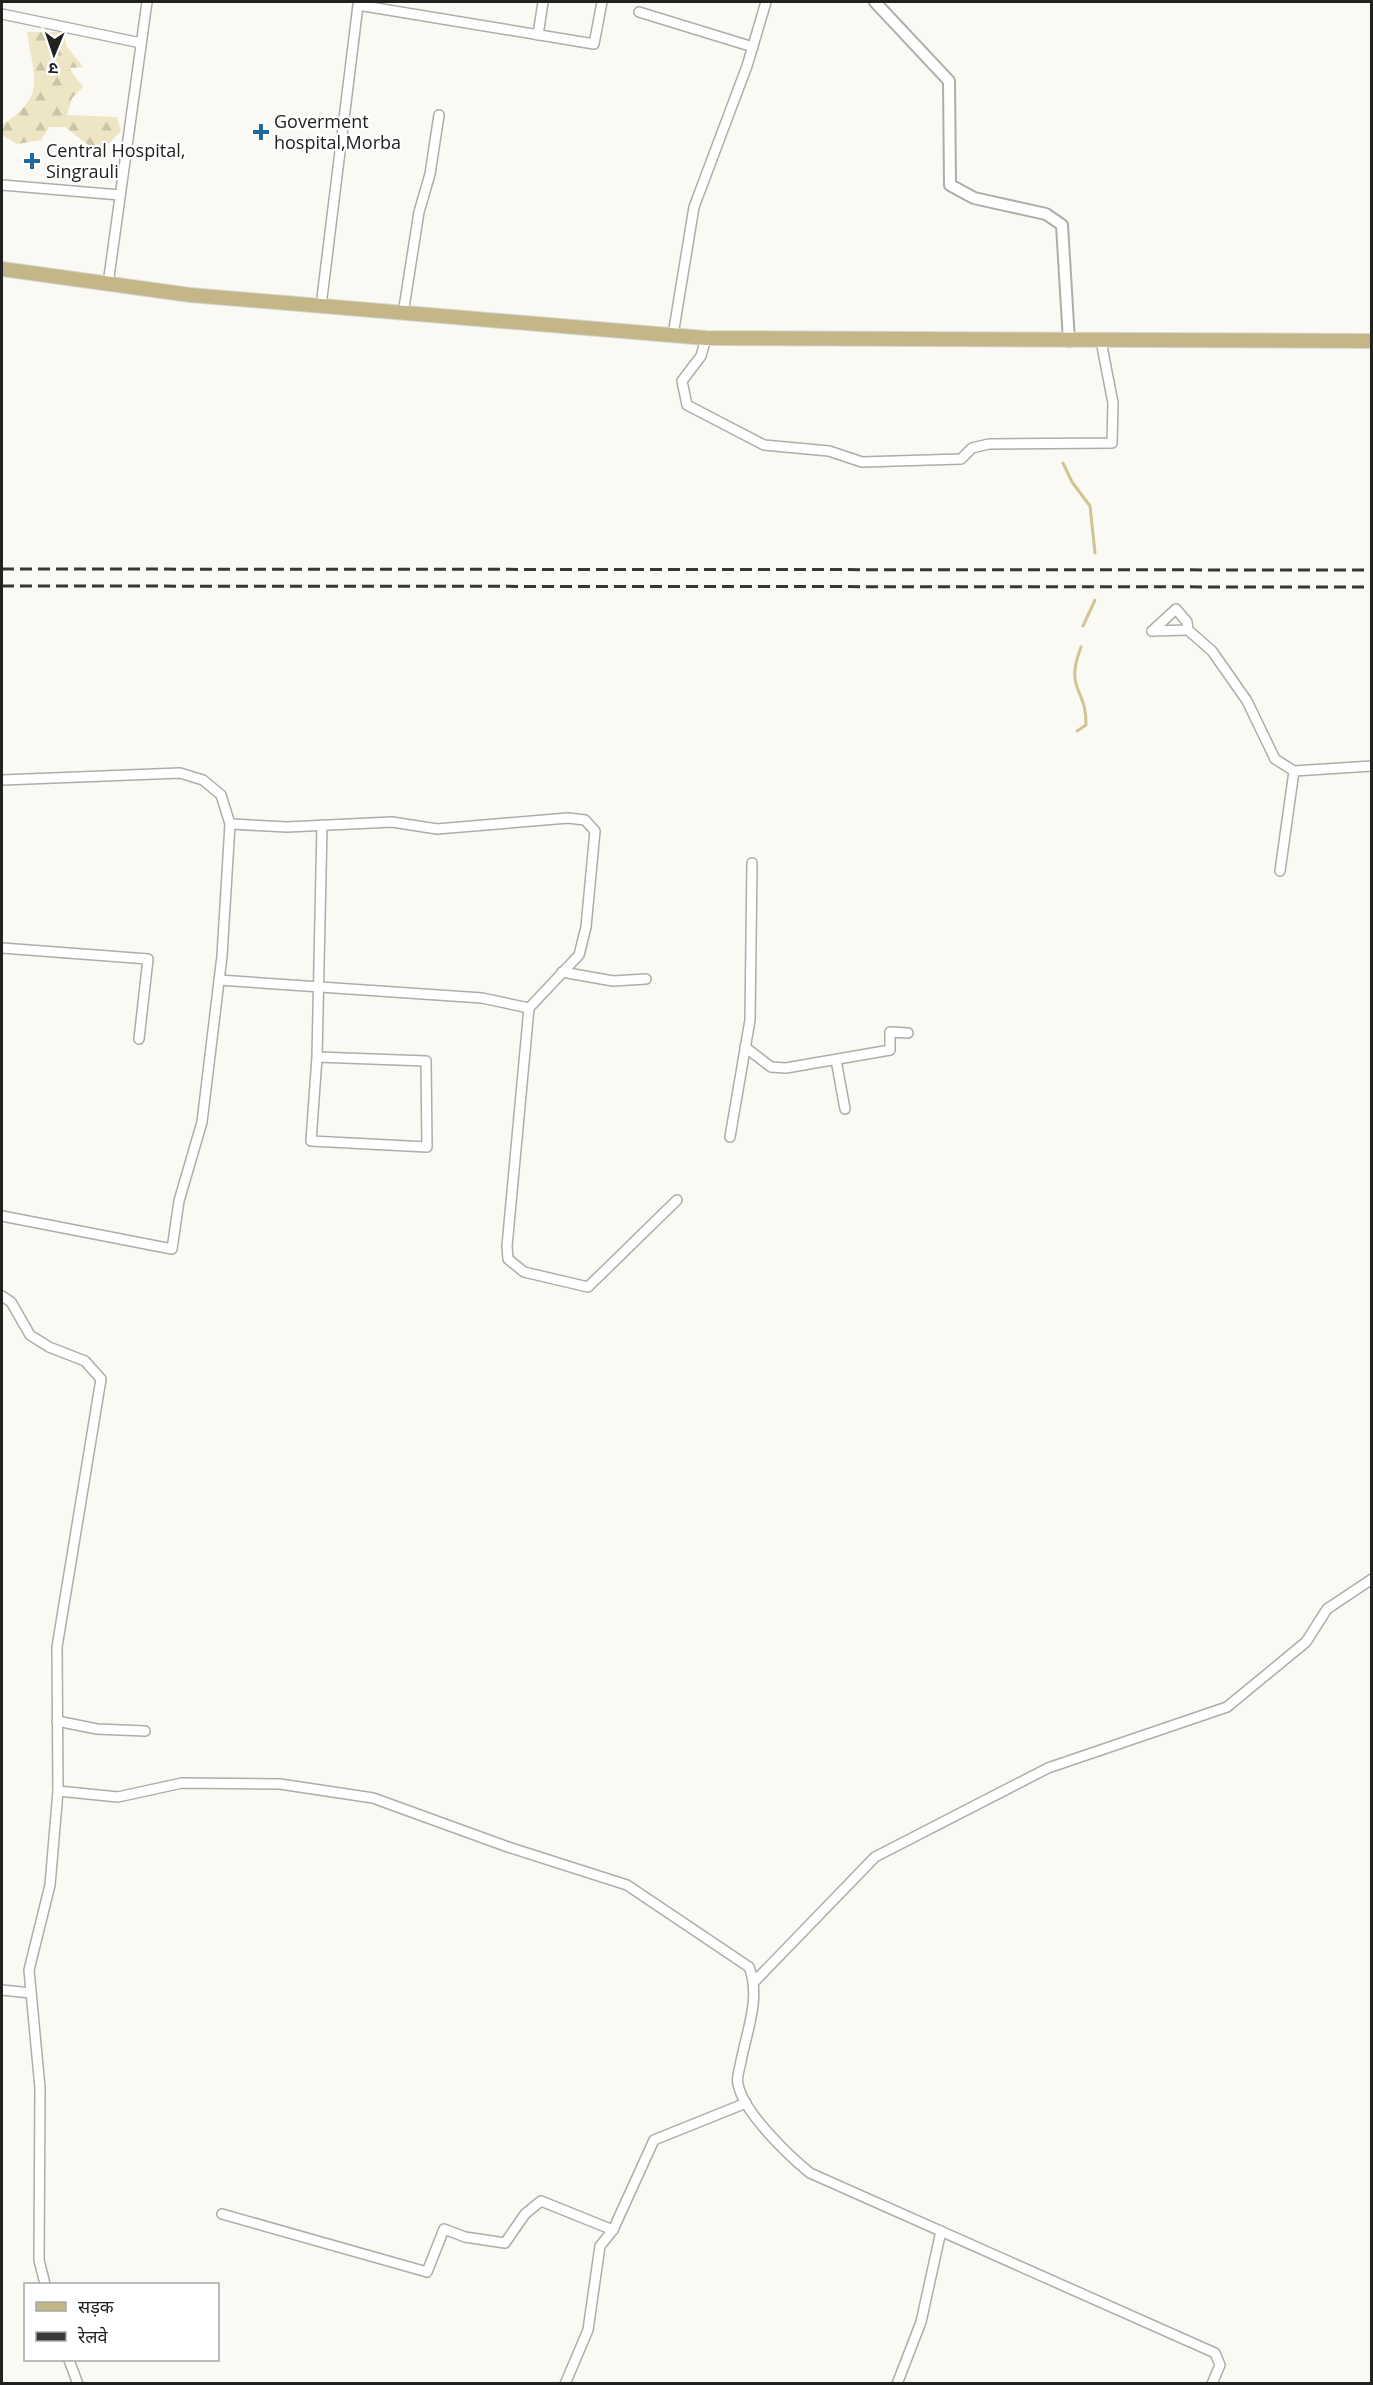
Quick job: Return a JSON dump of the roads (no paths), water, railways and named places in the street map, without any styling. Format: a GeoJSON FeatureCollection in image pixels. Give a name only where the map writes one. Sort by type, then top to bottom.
{"type":"FeatureCollection","features":[{"type":"Feature","properties":{"kind":"main road"},"geometry":{"type":"LineString","coordinates":[[2,270],[190,295],[706,338],[1371,341]]}},
{"type":"Feature","properties":{"kind":"street"},"geometry":{"type":"LineString","coordinates":[[108,284],[147,2]]}},
{"type":"Feature","properties":{"kind":"street"},"geometry":{"type":"LineString","coordinates":[[538,35],[543,2]]}},
{"type":"Feature","properties":{"kind":"street"},"geometry":{"type":"LineString","coordinates":[[321,306],[358,5],[594,44],[602,2]]}},
{"type":"Feature","properties":{"kind":"street"},"geometry":{"type":"LineString","coordinates":[[673,335],[694,207],[753,46],[766,2]]}},
{"type":"Feature","properties":{"kind":"street"},"geometry":{"type":"LineString","coordinates":[[875,2],[949,81],[950,185],[974,198],[1046,214],[1062,225],[1069,341]]}},
{"type":"Feature","properties":{"kind":"street"},"geometry":{"type":"LineString","coordinates":[[639,12],[753,46]]}},
{"type":"Feature","properties":{"kind":"street"},"geometry":{"type":"LineString","coordinates":[[2,14],[141,43]]}},
{"type":"Feature","properties":{"kind":"street"},"geometry":{"type":"LineString","coordinates":[[403,314],[419,212],[430,174],[439,115]]}},
{"type":"Feature","properties":{"kind":"street"},"geometry":{"type":"LineString","coordinates":[[2,185],[120,195]]}},
{"type":"Feature","properties":{"kind":"street"},"geometry":{"type":"LineString","coordinates":[[706,338],[701,356],[682,381],[687,405],[764,445],[829,452],[862,462],[881,464],[961,459],[972,448],[988,444],[1112,444],[1113,403],[1101,341]]}},
{"type":"Feature","properties":{"kind":"street"},"geometry":{"type":"LineString","coordinates":[[1188,630],[1212,651],[1247,701],[1275,759],[1294,771],[1371,766]]}},
{"type":"Feature","properties":{"kind":"street"},"geometry":{"type":"LineString","coordinates":[[1280,871],[1294,771]]}},
{"type":"Feature","properties":{"kind":"street"},"geometry":{"type":"LineString","coordinates":[[2,780],[180,772],[204,780],[221,795],[230,824],[229,867],[219,980],[202,1122],[178,1201],[172,1249],[2,1216]]}},
{"type":"Feature","properties":{"kind":"street"},"geometry":{"type":"LineString","coordinates":[[230,824],[287,828],[392,822],[438,829],[568,818],[585,820],[595,831],[586,927],[579,955],[529,1008],[507,1246],[508,1259],[524,1272],[588,1287],[677,1200]]}},
{"type":"Feature","properties":{"kind":"street"},"geometry":{"type":"LineString","coordinates":[[316,1057],[426,1061],[427,1147],[311,1141],[316,1057],[322,825]]}},
{"type":"Feature","properties":{"kind":"street"},"geometry":{"type":"LineString","coordinates":[[730,1137],[750,1020],[752,863]]}},
{"type":"Feature","properties":{"kind":"street"},"geometry":{"type":"LineString","coordinates":[[2,948],[148,959],[139,1039]]}},
{"type":"Feature","properties":{"kind":"street"},"geometry":{"type":"LineString","coordinates":[[562,972],[613,981],[646,979]]}},
{"type":"Feature","properties":{"kind":"street"},"geometry":{"type":"LineString","coordinates":[[219,980],[482,998],[529,1008]]}},
{"type":"Feature","properties":{"kind":"street"},"geometry":{"type":"LineString","coordinates":[[745,1047],[771,1067],[786,1068],[890,1050],[890,1032],[909,1033]]}},
{"type":"Feature","properties":{"kind":"street"},"geometry":{"type":"LineString","coordinates":[[836,1060],[845,1109]]}},
{"type":"Feature","properties":{"kind":"street"},"geometry":{"type":"LineString","coordinates":[[2,1296],[10,1302],[30,1335],[49,1347],[85,1361],[101,1379],[57,1647],[58,1791],[50,1885],[29,1970],[40,2088],[39,2260],[45,2283]]}},
{"type":"Feature","properties":{"kind":"street"},"geometry":{"type":"LineString","coordinates":[[755,1981],[875,1857],[1048,1768],[1227,1707],[1306,1642],[1327,1610],[1371,1579]]}},
{"type":"Feature","properties":{"kind":"street"},"geometry":{"type":"LineString","coordinates":[[57,1721],[97,1729],[145,1731]]}},
{"type":"Feature","properties":{"kind":"street"},"geometry":{"type":"LineString","coordinates":[[58,1791],[118,1797],[182,1783],[280,1784],[373,1798],[508,1847],[627,1885],[749,1967],[755,1981],[737,2083],[746,2103],[791,2158],[810,2173],[1215,2353],[1220,2365],[1212,2384]]}},
{"type":"Feature","properties":{"kind":"street"},"geometry":{"type":"LineString","coordinates":[[2,1990],[31,1993]]}},
{"type":"Feature","properties":{"kind":"street"},"geometry":{"type":"LineString","coordinates":[[565,2384],[588,2330],[600,2246],[613,2230],[654,2140],[746,2103]]}},
{"type":"Feature","properties":{"kind":"street"},"geometry":{"type":"LineString","coordinates":[[222,2214],[427,2272],[444,2229],[465,2237],[505,2242],[525,2214],[541,2201],[613,2230]]}},
{"type":"Feature","properties":{"kind":"street"},"geometry":{"type":"LineString","coordinates":[[897,2384],[921,2322],[941,2231]]}},
{"type":"Feature","properties":{"kind":"street"},"geometry":{"type":"LineString","coordinates":[[69,2361],[78,2384]]}},
{"type":"Feature","properties":{"kind":"waterway"},"geometry":{"type":"LineString","coordinates":[[1063,463],[1072,482],[1090,506],[1095,553]]}},
{"type":"Feature","properties":{"kind":"waterway"},"geometry":{"type":"LineString","coordinates":[[1083,626],[1095,600]]}},
{"type":"Feature","properties":{"kind":"waterway"},"geometry":{"type":"LineString","coordinates":[[1077,731],[1086,725],[1083,703],[1075,681],[1076,661],[1081,647]]}},
{"type":"Feature","properties":{"kind":"railway"},"geometry":{"type":"LineString","coordinates":[[2,569],[1372,570]]}},
{"type":"Feature","properties":{"kind":"railway"},"geometry":{"type":"LineString","coordinates":[[2,586],[1372,587]]}},
{"type":"Feature","properties":{"kind":"place","name":"Goverment hospital,Morba"},"geometry":{"type":"Point","coordinates":[261,132]}},
{"type":"Feature","properties":{"kind":"place","name":"Central Hospital, Singrauli"},"geometry":{"type":"Point","coordinates":[32,161]}}]}
